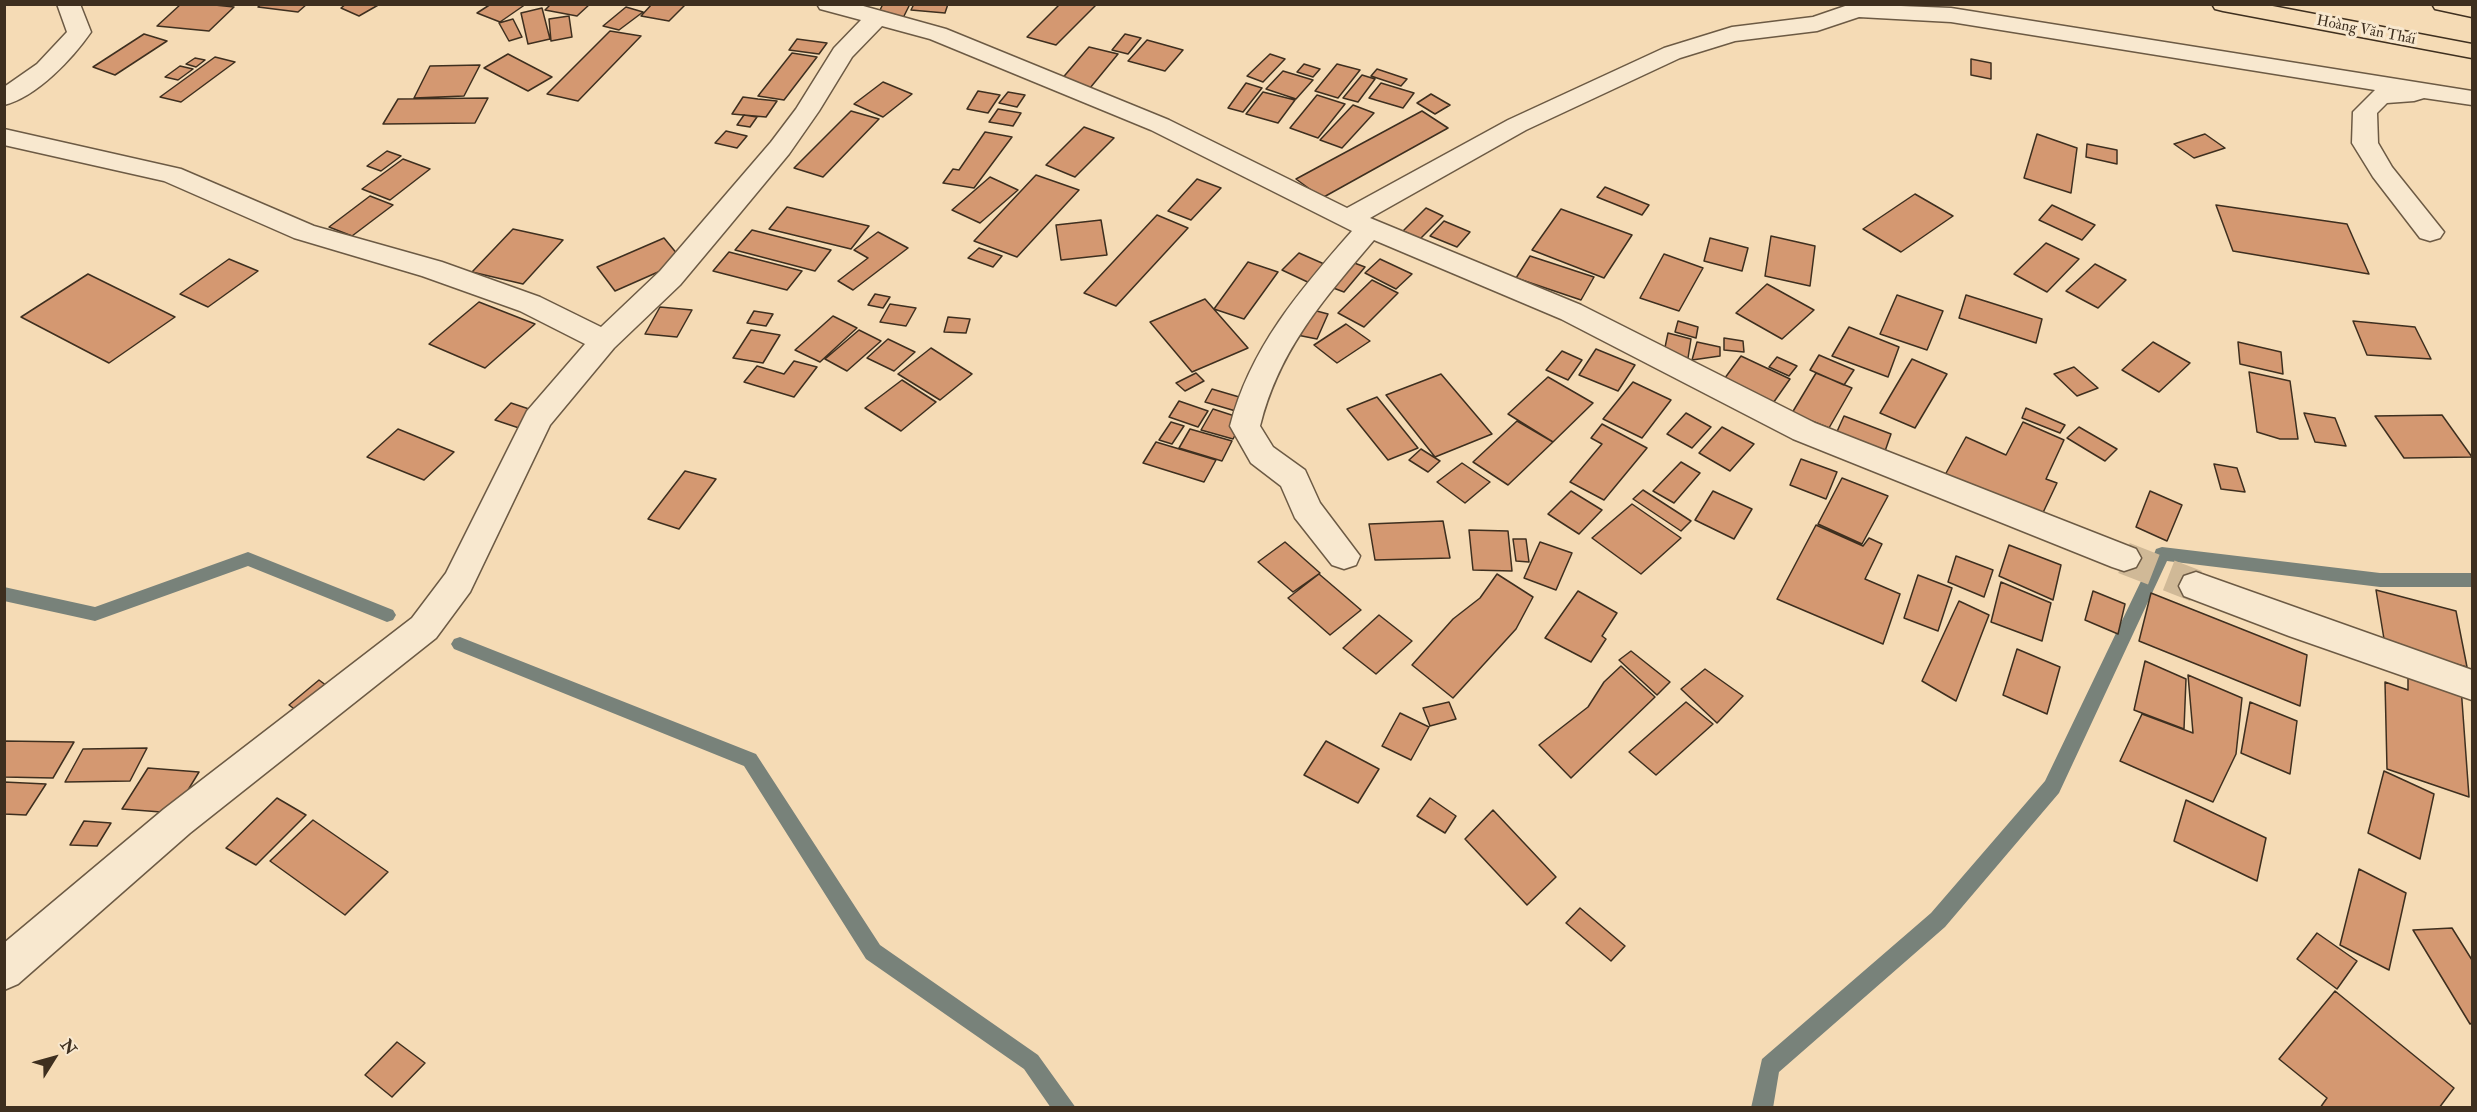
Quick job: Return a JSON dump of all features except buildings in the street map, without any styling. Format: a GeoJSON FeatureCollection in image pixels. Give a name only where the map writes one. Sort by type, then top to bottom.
{"type":"FeatureCollection","features":[{"type":"Feature","properties":{"kind":"main road","name":"Hoàng Văn Thái"},"geometry":{"type":"LineString","coordinates":[[2223,4],[2472,51]]}},
{"type":"Feature","properties":{"kind":"main road"},"geometry":{"type":"LineString","coordinates":[[2443,4],[2472,10]]}},
{"type":"Feature","properties":{"kind":"street"},"geometry":{"type":"LineString","coordinates":[[4,98],[51,65],[68,49],[79,32],[68,4]]}},
{"type":"Feature","properties":{"kind":"street"},"geometry":{"type":"LineString","coordinates":[[828,4],[938,34],[1160,125],[1359,223],[1570,312],[1804,431],[2124,558]]}},
{"type":"Feature","properties":{"kind":"street"},"geometry":{"type":"LineString","coordinates":[[1344,556],[1306,508],[1294,479],[1262,455],[1245,426],[1250,400],[1277,346],[1359,223],[1516,125],[1672,53],[1732,34],[1817,24],[1857,10],[1951,15],[2472,99]]}},
{"type":"Feature","properties":{"kind":"street"},"geometry":{"type":"LineString","coordinates":[[4,970],[177,821],[424,628],[458,582],[538,419],[604,341],[670,278],[716,224],[780,148],[807,111],[842,53],[878,17]]}},
{"type":"Feature","properties":{"kind":"street"},"geometry":{"type":"LineString","coordinates":[[2430,232],[2382,171],[2365,143],[2365,112],[2380,96],[2414,93],[2472,99]]}},
{"type":"Feature","properties":{"kind":"street"},"geometry":{"type":"LineString","coordinates":[[4,137],[172,175],[303,232],[432,269],[530,304],[604,341]]}},
{"type":"Feature","properties":{"kind":"street"},"geometry":{"type":"LineString","coordinates":[[2196,586],[2301,626],[2472,686]]}},
{"type":"Feature","properties":{"kind":"waterway"},"geometry":{"type":"LineString","coordinates":[[1762,1108],[1769,1066],[1938,920],[2052,787],[2162,554],[2380,580],[2472,580]]}},
{"type":"Feature","properties":{"kind":"waterway"},"geometry":{"type":"LineString","coordinates":[[4,594],[95,614],[248,559],[387,615]]}},
{"type":"Feature","properties":{"kind":"waterway"},"geometry":{"type":"LineString","coordinates":[[460,644],[750,760],[873,952],[1031,1062],[1065,1108]]}},
{"type":"Feature","properties":{"kind":"tunnel"},"geometry":{"type":"LineString","coordinates":[[2124,558],[2196,586]]}}]}
